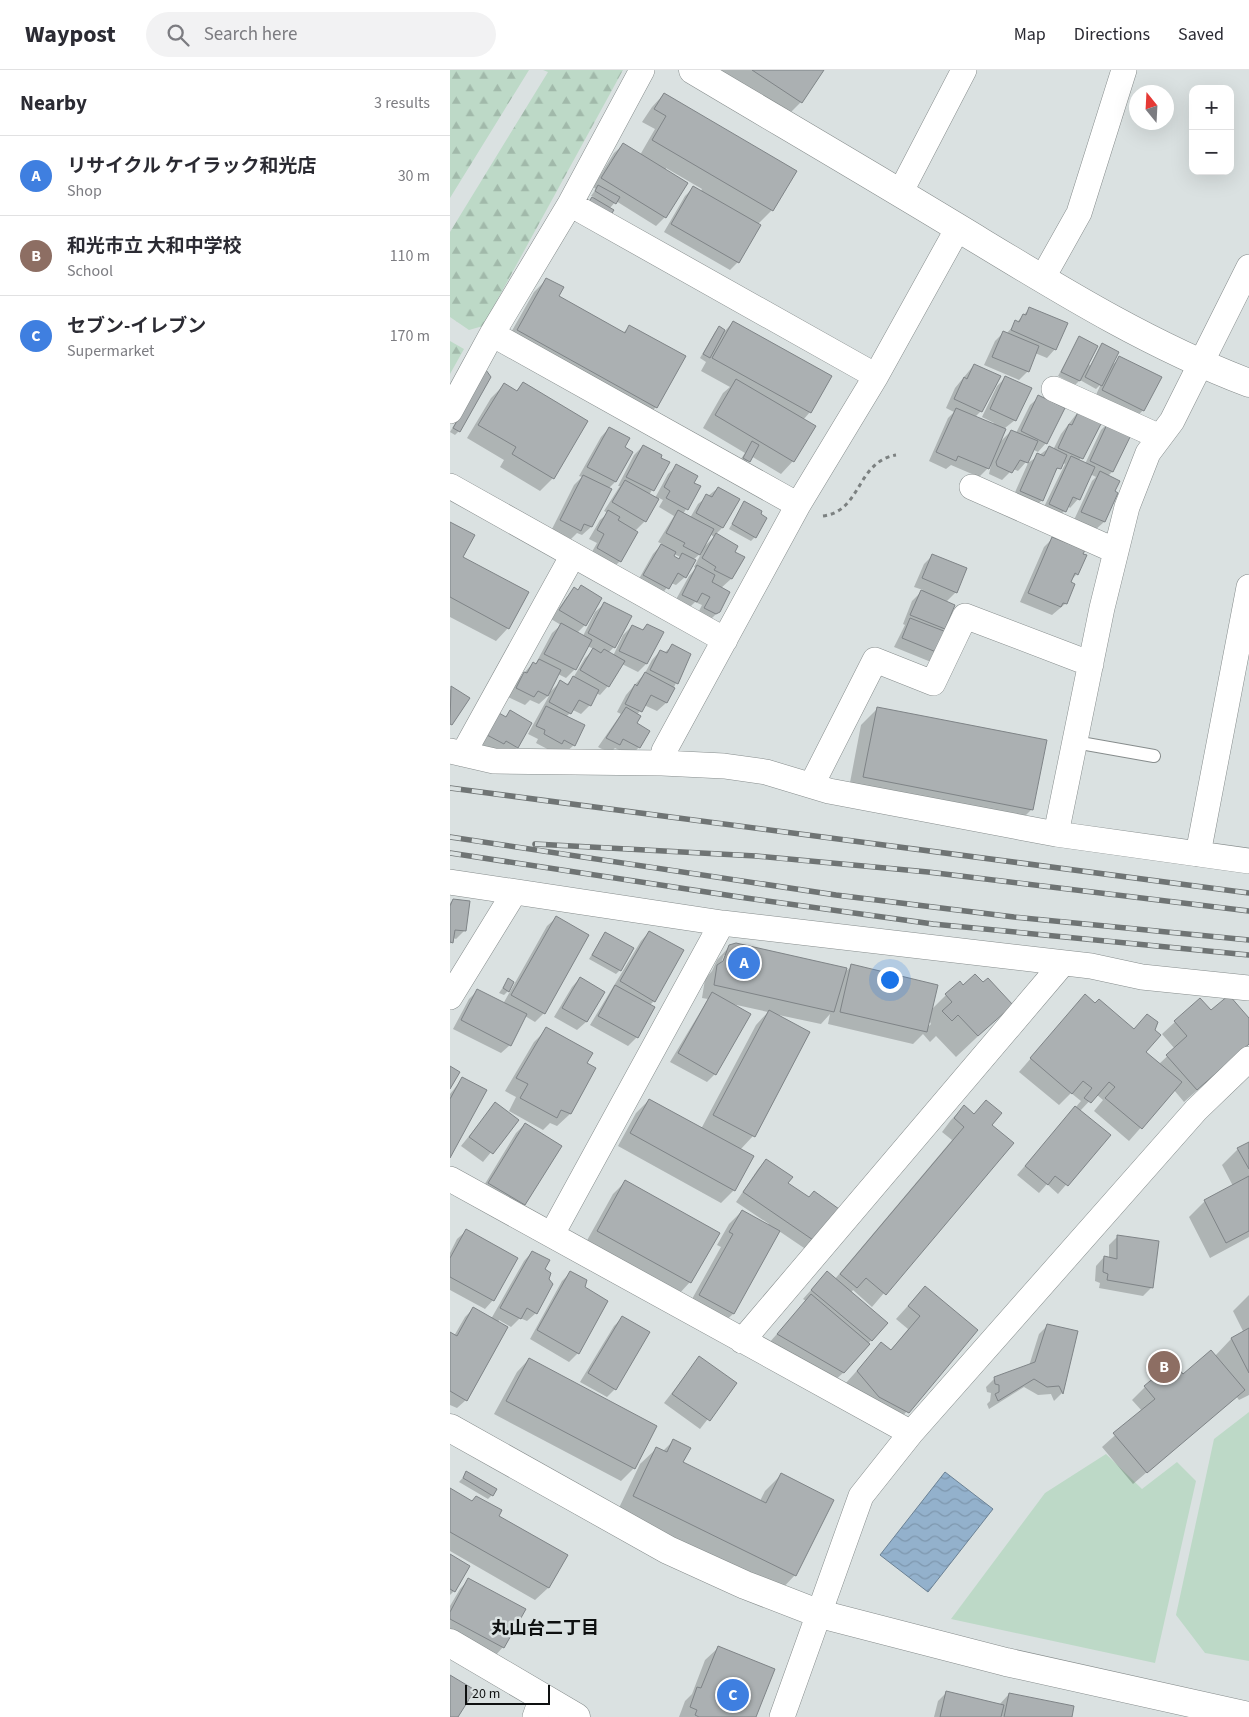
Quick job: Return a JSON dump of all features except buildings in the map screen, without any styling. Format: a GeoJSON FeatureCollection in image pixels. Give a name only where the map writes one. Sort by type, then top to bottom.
{"type":"FeatureCollection","features":[{"type":"Feature","properties":{"kind":"street"},"geometry":{"type":"LineString","coordinates":[[450,411],[492,334],[570,204],[642,70]]}},
{"type":"Feature","properties":{"kind":"street"},"geometry":{"type":"LineString","coordinates":[[693,70],[1042,279],[1152,341],[1202,365],[1249,384]]}},
{"type":"Feature","properties":{"kind":"street"},"geometry":{"type":"LineString","coordinates":[[900,193],[964,70]]}},
{"type":"Feature","properties":{"kind":"street"},"geometry":{"type":"LineString","coordinates":[[1042,279],[1080,213],[1124,70]]}},
{"type":"Feature","properties":{"kind":"street"},"geometry":{"type":"LineString","coordinates":[[570,204],[876,376]]}},
{"type":"Feature","properties":{"kind":"street"},"geometry":{"type":"LineString","coordinates":[[662,763],[664,751],[725,640],[807,511],[876,376],[958,228]]}},
{"type":"Feature","properties":{"kind":"street"},"geometry":{"type":"LineString","coordinates":[[1056,834],[1090,664],[1127,507],[1148,453],[1172,421],[1202,365],[1249,267]]}},
{"type":"Feature","properties":{"kind":"street"},"geometry":{"type":"LineString","coordinates":[[492,334],[807,511]]}},
{"type":"Feature","properties":{"kind":"street"},"geometry":{"type":"LineString","coordinates":[[1054,389],[1160,437]]}},
{"type":"Feature","properties":{"kind":"street"},"geometry":{"type":"LineString","coordinates":[[450,486],[725,640]]}},
{"type":"Feature","properties":{"kind":"street"},"geometry":{"type":"LineString","coordinates":[[972,487],[1116,552]]}},
{"type":"Feature","properties":{"kind":"street"},"geometry":{"type":"LineString","coordinates":[[573,555],[456,753],[494,760],[724,766],[766,772],[812,784],[829,791],[1056,834],[1249,861]]}},
{"type":"Feature","properties":{"kind":"street"},"geometry":{"type":"LineString","coordinates":[[1198,854],[1241,666],[1249,587]]}},
{"type":"Feature","properties":{"kind":"street"},"geometry":{"type":"LineString","coordinates":[[812,784],[875,660],[933,683],[965,616],[1090,664]]}},
{"type":"Feature","properties":{"kind":"street"},"geometry":{"type":"LineString","coordinates":[[450,882],[722,923],[1091,966],[1142,977],[1249,988]]}},
{"type":"Feature","properties":{"kind":"street"},"geometry":{"type":"LineString","coordinates":[[450,998],[514,892]]}},
{"type":"Feature","properties":{"kind":"street"},"geometry":{"type":"LineString","coordinates":[[552,1234],[722,923]]}},
{"type":"Feature","properties":{"kind":"street"},"geometry":{"type":"LineString","coordinates":[[742,1341],[1062,963]]}},
{"type":"Feature","properties":{"kind":"street"},"geometry":{"type":"LineString","coordinates":[[782,1717],[861,1496],[911,1433],[1196,1110],[1249,1059]]}},
{"type":"Feature","properties":{"kind":"street"},"geometry":{"type":"LineString","coordinates":[[450,1179],[911,1433]]}},
{"type":"Feature","properties":{"kind":"street"},"geometry":{"type":"LineString","coordinates":[[450,1428],[668,1550],[745,1585],[820,1614],[1006,1662],[1249,1716]]}},
{"type":"Feature","properties":{"kind":"street"},"geometry":{"type":"LineString","coordinates":[[450,1643],[539,1707],[576,1717]]}},
{"type":"Feature","properties":{"kind":"lane"},"geometry":{"type":"LineString","coordinates":[[1075,742],[1154,756]]}},
{"type":"Feature","properties":{"kind":"path"},"geometry":{"type":"LineString","coordinates":[[807,511],[829,515],[846,506],[873,464],[896,455]]}},
{"type":"Feature","properties":{"kind":"green space"},"geometry":{"type":"Polygon","coordinates":[[[450,70],[529,70],[450,198],[450,70]]]}},
{"type":"Feature","properties":{"kind":"green space"},"geometry":{"type":"Polygon","coordinates":[[[543,70],[623,70],[483,326],[469,330],[450,317],[450,232],[548,72],[543,70]]]}},
{"type":"Feature","properties":{"kind":"green space"},"geometry":{"type":"Polygon","coordinates":[[[450,341],[464,349],[450,374],[450,341]]]}},
{"type":"Feature","properties":{"kind":"green space"},"geometry":{"type":"Polygon","coordinates":[[[1249,1412],[1249,1661],[1205,1653],[1176,1615],[1214,1439],[1249,1412]]]}},
{"type":"Feature","properties":{"kind":"green space"},"geometry":{"type":"Polygon","coordinates":[[[1106,1454],[1142,1489],[1177,1462],[1196,1481],[1155,1663],[951,1619],[1045,1493],[1106,1454]]]}},
{"type":"Feature","properties":{"kind":"water"},"geometry":{"type":"Polygon","coordinates":[[[945,1472],[993,1509],[928,1592],[880,1555],[945,1472]]]}},
{"type":"Feature","properties":{"kind":"railway"},"geometry":{"type":"LineString","coordinates":[[450,788],[1249,893]]}},
{"type":"Feature","properties":{"kind":"railway"},"geometry":{"type":"LineString","coordinates":[[450,837],[836,895],[1014,917],[1249,940]]}},
{"type":"Feature","properties":{"kind":"railway"},"geometry":{"type":"LineString","coordinates":[[535,844],[756,856],[928,872],[1249,911]]}},
{"type":"Feature","properties":{"kind":"railway"},"geometry":{"type":"LineString","coordinates":[[450,853],[933,924],[1249,955]]}},
{"type":"Feature","properties":{"kind":"place","name":"リサイクル ケイラック和光店"},"geometry":{"type":"Point","coordinates":[744,963]}},
{"type":"Feature","properties":{"kind":"place","name":"和光市立 大和中学校"},"geometry":{"type":"Point","coordinates":[1164,1367]}},
{"type":"Feature","properties":{"kind":"place","name":"セブン-イレブン"},"geometry":{"type":"Point","coordinates":[733,1695]}},
{"type":"Feature","properties":{"kind":"district","name":"丸山台二丁目"},"geometry":{"type":"Point","coordinates":[545,1628]}}]}
